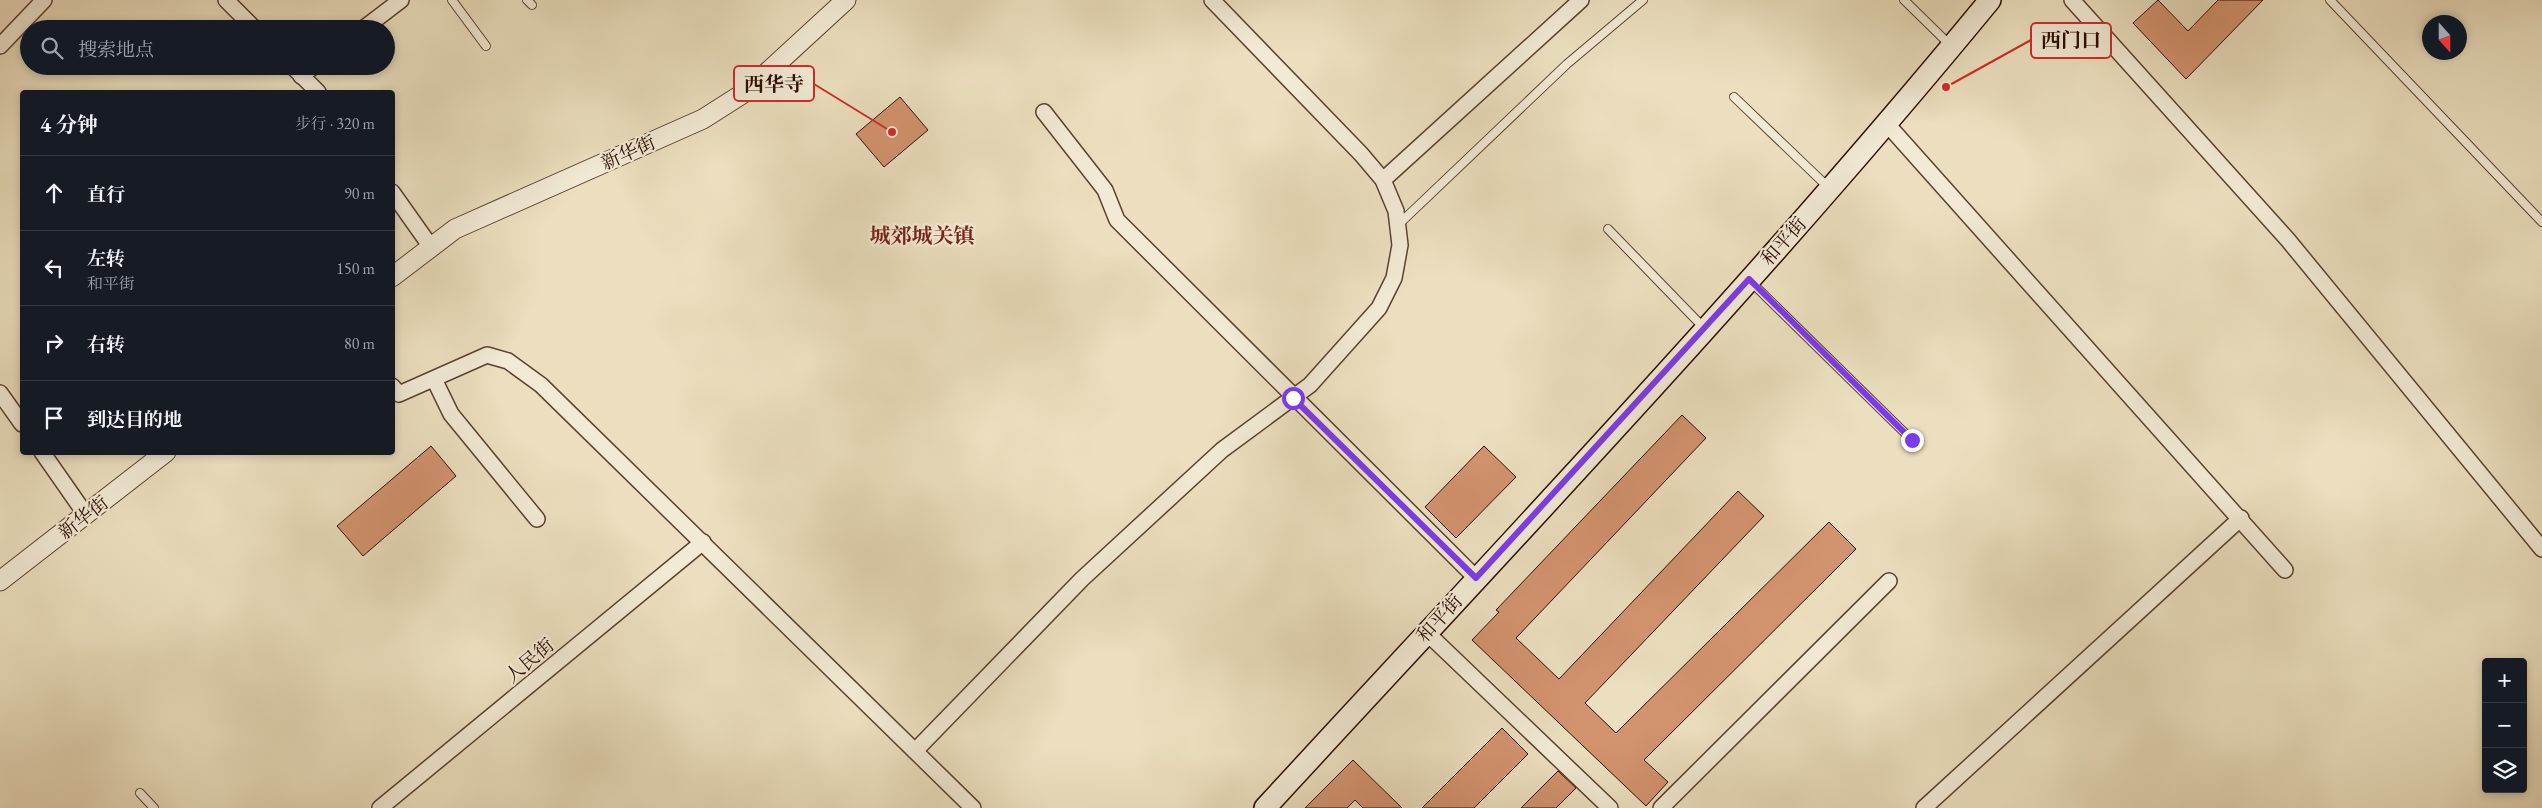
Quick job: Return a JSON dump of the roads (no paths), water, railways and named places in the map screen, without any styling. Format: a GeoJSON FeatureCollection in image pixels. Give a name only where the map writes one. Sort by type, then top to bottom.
{"type":"FeatureCollection","features":[{"type":"Feature","properties":{"kind":"main road","name":"和平街"},"geometry":{"type":"LineString","coordinates":[[1265,808],[1705,329],[1887,124],[1990,0]]}},
{"type":"Feature","properties":{"kind":"street"},"geometry":{"type":"LineString","coordinates":[[25,20],[44,0]]}},
{"type":"Feature","properties":{"kind":"street"},"geometry":{"type":"LineString","coordinates":[[226,0],[246,20]]}},
{"type":"Feature","properties":{"kind":"street"},"geometry":{"type":"LineString","coordinates":[[375,20],[401,0]]}},
{"type":"Feature","properties":{"kind":"street","name":"新华街"},"geometry":{"type":"LineString","coordinates":[[395,275],[455,229],[703,119],[747,91],[846,0]]}},
{"type":"Feature","properties":{"kind":"street"},"geometry":{"type":"LineString","coordinates":[[914,750],[1082,579],[1222,450],[1310,385],[1379,308],[1394,278],[1400,245],[1398,225],[1396,211],[1383,180],[1361,154],[1212,0]]}},
{"type":"Feature","properties":{"kind":"street"},"geometry":{"type":"LineString","coordinates":[[1383,180],[1581,0]]}},
{"type":"Feature","properties":{"kind":"street"},"geometry":{"type":"LineString","coordinates":[[2072,0],[2288,240],[2542,549]]}},
{"type":"Feature","properties":{"kind":"street"},"geometry":{"type":"LineString","coordinates":[[0,46],[20,25]]}},
{"type":"Feature","properties":{"kind":"street"},"geometry":{"type":"LineString","coordinates":[[301,75],[316,90]]}},
{"type":"Feature","properties":{"kind":"street"},"geometry":{"type":"LineString","coordinates":[[1044,112],[1105,190],[1117,220],[1293,398],[1476,578]]}},
{"type":"Feature","properties":{"kind":"street"},"geometry":{"type":"LineString","coordinates":[[1887,124],[2241,518],[2285,570]]}},
{"type":"Feature","properties":{"kind":"street"},"geometry":{"type":"LineString","coordinates":[[395,196],[431,247]]}},
{"type":"Feature","properties":{"kind":"street"},"geometry":{"type":"LineString","coordinates":[[395,389],[399,394],[487,355],[508,360],[541,385],[973,808]]}},
{"type":"Feature","properties":{"kind":"street"},"geometry":{"type":"LineString","coordinates":[[434,379],[451,414],[537,519]]}},
{"type":"Feature","properties":{"kind":"street"},"geometry":{"type":"LineString","coordinates":[[0,392],[20,421]]}},
{"type":"Feature","properties":{"kind":"street"},"geometry":{"type":"LineString","coordinates":[[44,455],[86,515]]}},
{"type":"Feature","properties":{"kind":"street","name":"新华街"},"geometry":{"type":"LineString","coordinates":[[0,581],[162,455]]}},
{"type":"Feature","properties":{"kind":"street"},"geometry":{"type":"LineString","coordinates":[[1924,808],[2241,518]]}},
{"type":"Feature","properties":{"kind":"street","name":"人民街"},"geometry":{"type":"LineString","coordinates":[[380,808],[703,542]]}},
{"type":"Feature","properties":{"kind":"street"},"geometry":{"type":"LineString","coordinates":[[1661,808],[1889,581]]}},
{"type":"Feature","properties":{"kind":"street"},"geometry":{"type":"LineString","coordinates":[[1426,632],[1610,808]]}},
{"type":"Feature","properties":{"kind":"lane"},"geometry":{"type":"LineString","coordinates":[[452,0],[486,46]]}},
{"type":"Feature","properties":{"kind":"lane"},"geometry":{"type":"LineString","coordinates":[[1398,225],[1567,64],[1643,0]]}},
{"type":"Feature","properties":{"kind":"lane"},"geometry":{"type":"LineString","coordinates":[[1904,0],[1952,47]]}},
{"type":"Feature","properties":{"kind":"lane"},"geometry":{"type":"LineString","coordinates":[[2330,0],[2542,222]]}},
{"type":"Feature","properties":{"kind":"lane"},"geometry":{"type":"LineString","coordinates":[[1734,97],[1830,189]]}},
{"type":"Feature","properties":{"kind":"lane"},"geometry":{"type":"LineString","coordinates":[[1608,229],[1705,329]]}},
{"type":"Feature","properties":{"kind":"lane"},"geometry":{"type":"LineString","coordinates":[[1749,279],[1912,440]]}},
{"type":"Feature","properties":{"kind":"lane"},"geometry":{"type":"LineString","coordinates":[[140,793],[154,808]]}},
{"type":"Feature","properties":{"kind":"place","name":"西门口"},"geometry":{"type":"Point","coordinates":[1946,87]}},
{"type":"Feature","properties":{"kind":"place","name":"西华寺"},"geometry":{"type":"Point","coordinates":[892,132]}},
{"type":"Feature","properties":{"kind":"district","name":"城郊城关镇"},"geometry":{"type":"Point","coordinates":[922,236]}}]}
